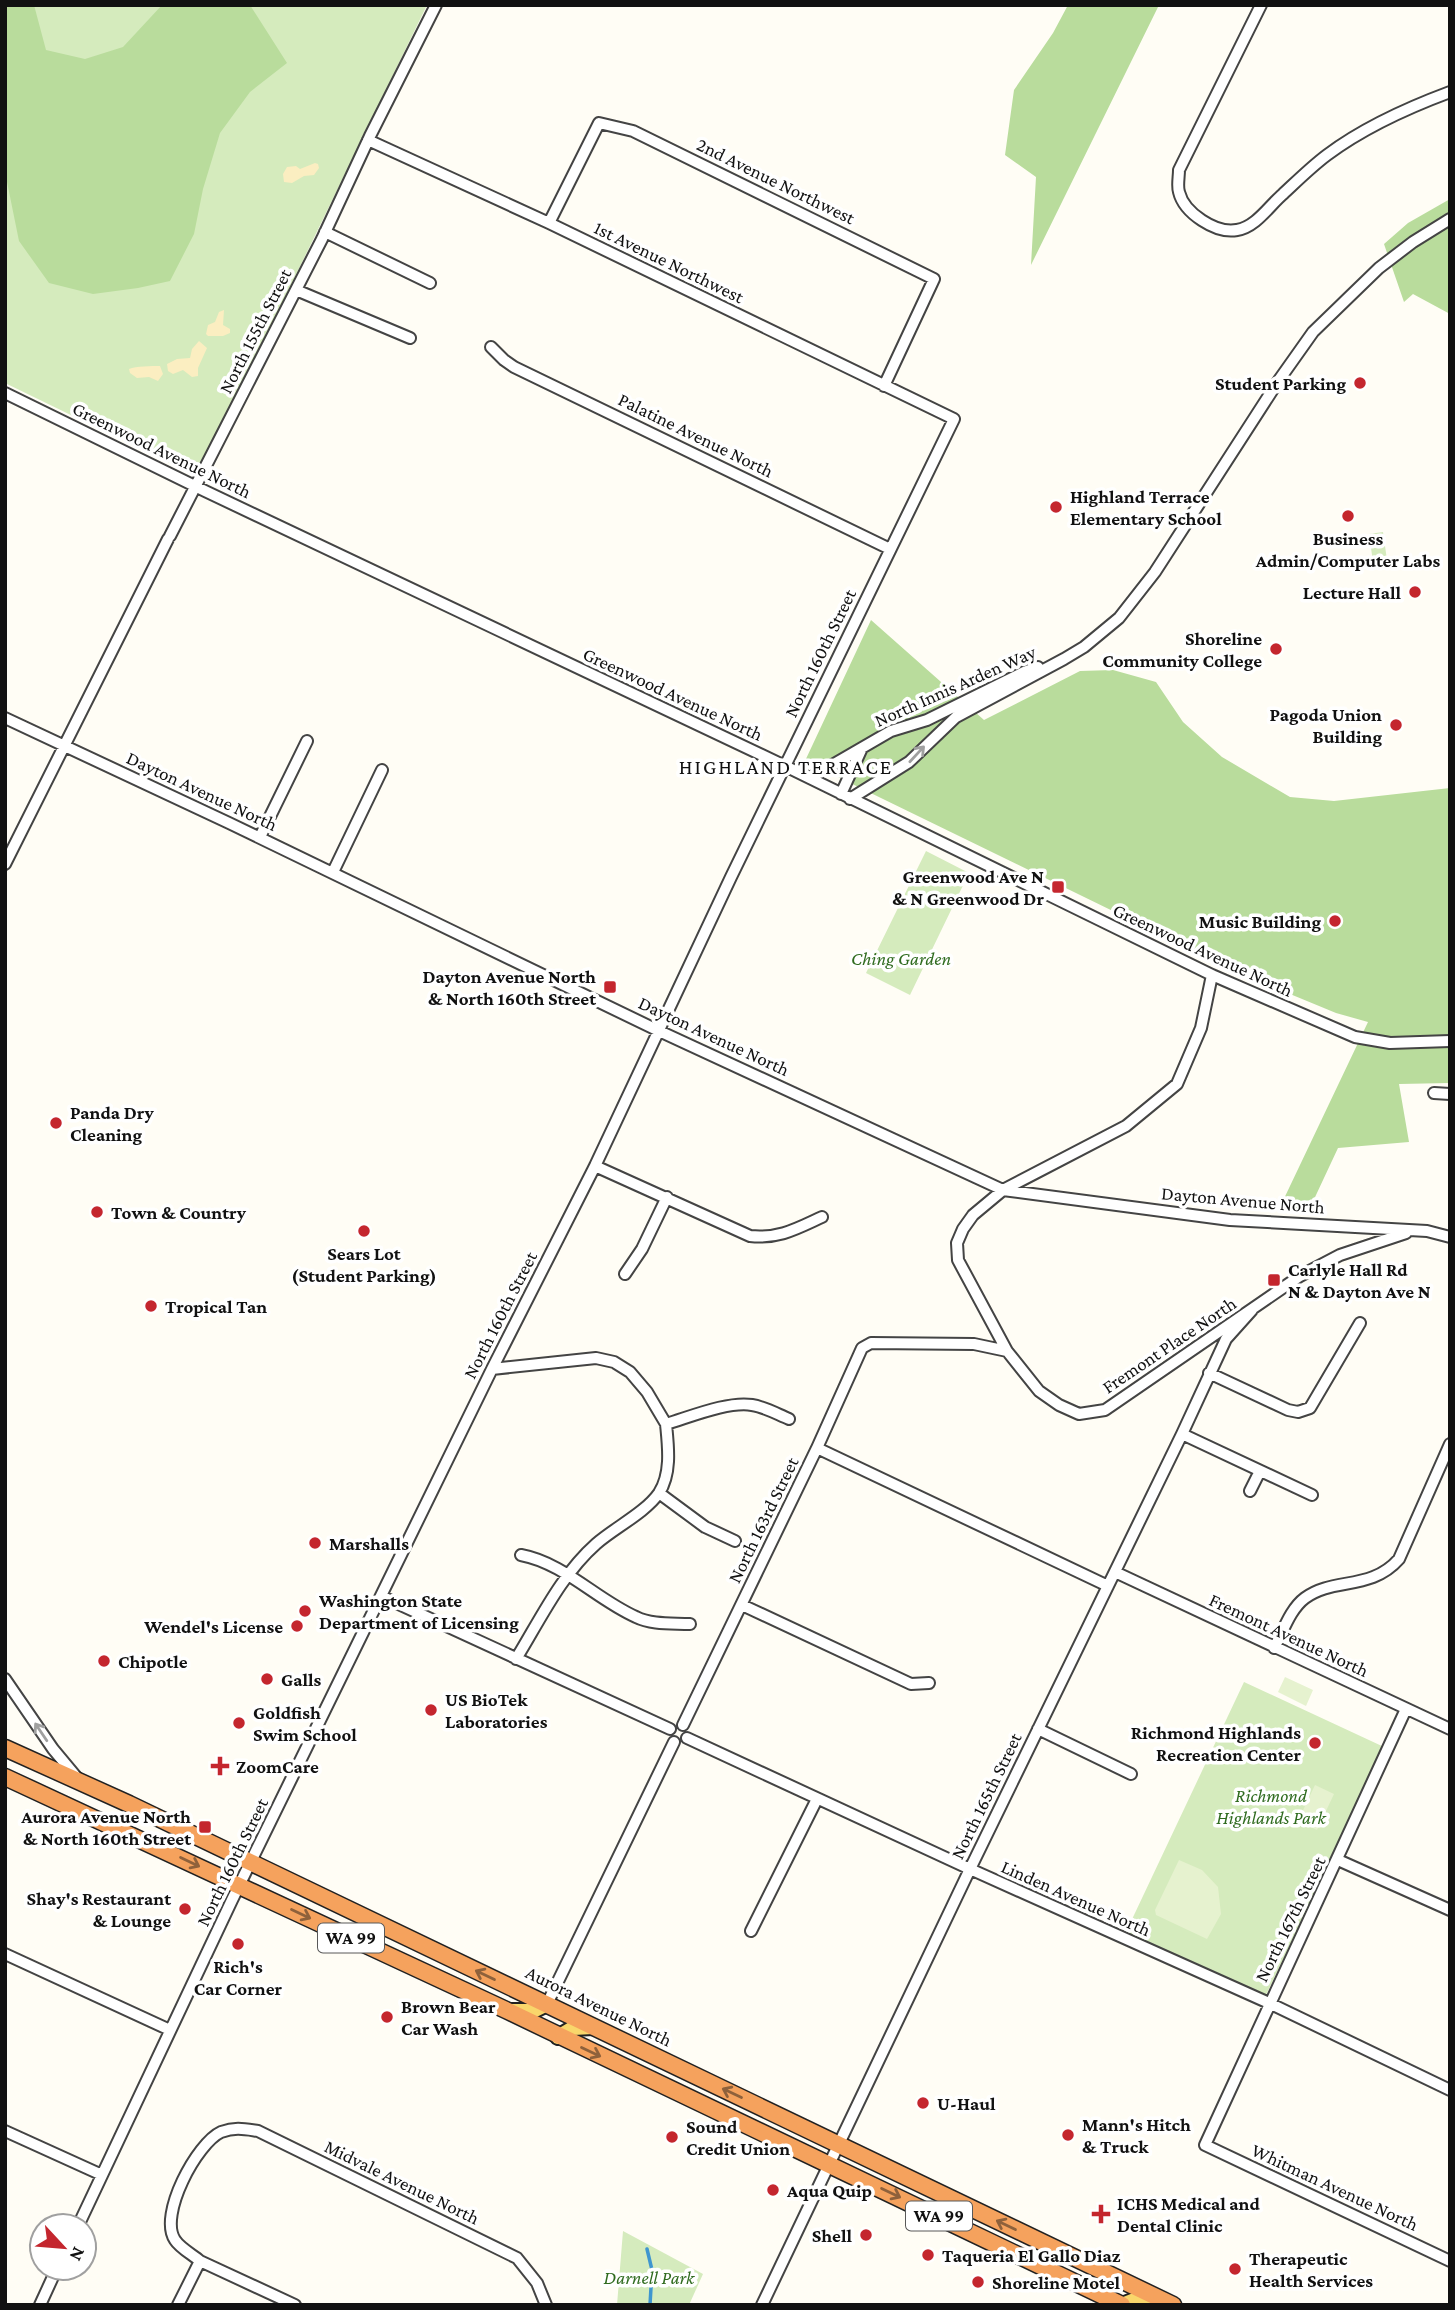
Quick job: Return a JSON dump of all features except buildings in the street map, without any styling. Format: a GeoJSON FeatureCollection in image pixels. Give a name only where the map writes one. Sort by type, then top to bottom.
{"type":"FeatureCollection","features":[{"type":"Feature","properties":{"kind":"highway","name":"Aurora Avenue North"},"geometry":{"type":"LineString","coordinates":[[5,1748],[547,2004],[1173,2305]]}},
{"type":"Feature","properties":{"kind":"highway","name":"WA 99"},"geometry":{"type":"LineString","coordinates":[[5,1777],[508,2011],[1122,2305]]}},
{"type":"Feature","properties":{"kind":"main road"},"geometry":{"type":"LineString","coordinates":[[508,2011],[533,2011],[547,2004]]}},
{"type":"Feature","properties":{"kind":"main road"},"geometry":{"type":"LineString","coordinates":[[558,2037],[573,2028],[593,2027]]}},
{"type":"Feature","properties":{"kind":"main road"},"geometry":{"type":"LineString","coordinates":[[1086,2287],[1103,2287],[1119,2280]]}},
{"type":"Feature","properties":{"kind":"main road"},"geometry":{"type":"LineString","coordinates":[[1122,2305],[1142,2297],[1156,2297]]}},
{"type":"Feature","properties":{"kind":"street","name":"North 155th Street"},"geometry":{"type":"LineString","coordinates":[[5,864],[325,232],[436,5]]}},
{"type":"Feature","properties":{"kind":"street"},"geometry":{"type":"LineString","coordinates":[[1261,5],[1179,170],[1179,192],[1186,205],[1197,217],[1219,229],[1238,230],[1254,223],[1270,205],[1328,155],[1380,122],[1450,92]]}},
{"type":"Feature","properties":{"kind":"street","name":"2nd Avenue Northwest"},"geometry":{"type":"LineString","coordinates":[[549,223],[599,123],[634,131],[934,279],[884,386]]}},
{"type":"Feature","properties":{"kind":"street","name":"1st Avenue Northwest"},"geometry":{"type":"LineString","coordinates":[[368,140],[549,223],[954,419]]}},
{"type":"Feature","properties":{"kind":"street","name":"North Innis Arden Way"},"geometry":{"type":"LineString","coordinates":[[846,797],[909,762],[956,717],[1084,647],[1119,618],[1155,572],[1313,332],[1379,268],[1450,219]]}},
{"type":"Feature","properties":{"kind":"street"},"geometry":{"type":"LineString","coordinates":[[325,232],[430,283]]}},
{"type":"Feature","properties":{"kind":"street"},"geometry":{"type":"LineString","coordinates":[[296,289],[410,338]]}},
{"type":"Feature","properties":{"kind":"street","name":"Palatine Avenue North"},"geometry":{"type":"LineString","coordinates":[[491,347],[514,367],[890,549]]}},
{"type":"Feature","properties":{"kind":"street","name":"Greenwood Avenue North"},"geometry":{"type":"LineString","coordinates":[[5,393],[195,487],[785,765],[1212,975],[1355,1037],[1390,1043],[1450,1041]]}},
{"type":"Feature","properties":{"kind":"street","name":"North 160th Street"},"geometry":{"type":"LineString","coordinates":[[85,2212],[239,1886],[594,1166],[657,1030],[954,419]]}},
{"type":"Feature","properties":{"kind":"street","name":"North Innis Arden Way"},"geometry":{"type":"LineString","coordinates":[[810,778],[891,731],[927,720],[1024,672],[1064,659]]}},
{"type":"Feature","properties":{"kind":"street","name":"Dayton Avenue North"},"geometry":{"type":"LineString","coordinates":[[5,718],[260,837],[657,1030],[1003,1189],[1230,1220],[1427,1231],[1450,1237]]}},
{"type":"Feature","properties":{"kind":"street"},"geometry":{"type":"LineString","coordinates":[[260,837],[307,741]]}},
{"type":"Feature","properties":{"kind":"street","name":"North Innis Arden Way"},"geometry":{"type":"LineString","coordinates":[[846,797],[862,748]]}},
{"type":"Feature","properties":{"kind":"street"},"geometry":{"type":"LineString","coordinates":[[332,872],[382,770]]}},
{"type":"Feature","properties":{"kind":"street","name":"Fremont Place North"},"geometry":{"type":"LineString","coordinates":[[1212,975],[1201,1028],[1177,1084],[1126,1126],[1003,1189],[973,1215],[963,1228],[957,1243],[958,1260],[1007,1350],[1039,1391],[1059,1405],[1079,1414],[1105,1410],[1252,1310]]}},
{"type":"Feature","properties":{"kind":"street"},"geometry":{"type":"LineString","coordinates":[[1434,1093],[1450,1094]]}},
{"type":"Feature","properties":{"kind":"street"},"geometry":{"type":"LineString","coordinates":[[594,1166],[750,1236],[767,1238],[783,1235],[822,1217]]}},
{"type":"Feature","properties":{"kind":"street"},"geometry":{"type":"LineString","coordinates":[[625,1274],[642,1249],[667,1198]]}},
{"type":"Feature","properties":{"kind":"street"},"geometry":{"type":"LineString","coordinates":[[1345,1227],[1352,1232],[1355,1239],[1353,1251]]}},
{"type":"Feature","properties":{"kind":"street"},"geometry":{"type":"LineString","coordinates":[[1427,1231],[1450,1227]]}},
{"type":"Feature","properties":{"kind":"street"},"geometry":{"type":"LineString","coordinates":[[1252,1310],[1300,1276],[1353,1251],[1408,1231]]}},
{"type":"Feature","properties":{"kind":"street","name":"North 165th Street"},"geometry":{"type":"LineString","coordinates":[[762,2305],[1209,1373],[1226,1339],[1252,1310]]}},
{"type":"Feature","properties":{"kind":"street"},"geometry":{"type":"LineString","coordinates":[[1209,1373],[1288,1410],[1298,1412],[1310,1408],[1360,1323]]}},
{"type":"Feature","properties":{"kind":"street","name":"North 163rd Street"},"geometry":{"type":"LineString","coordinates":[[683,1725],[817,1448],[862,1348],[871,1343],[974,1344],[1007,1350]]}},
{"type":"Feature","properties":{"kind":"street"},"geometry":{"type":"LineString","coordinates":[[492,1369],[596,1358],[614,1362],[630,1372],[647,1392],[666,1424],[668,1454],[659,1493],[627,1521],[597,1542],[567,1576],[516,1659]]}},
{"type":"Feature","properties":{"kind":"street"},"geometry":{"type":"LineString","coordinates":[[666,1424],[734,1405],[750,1404],[764,1407],[789,1419]]}},
{"type":"Feature","properties":{"kind":"street"},"geometry":{"type":"LineString","coordinates":[[1182,1434],[1312,1495]]}},
{"type":"Feature","properties":{"kind":"street"},"geometry":{"type":"LineString","coordinates":[[1274,1648],[1293,1612],[1304,1598],[1315,1592],[1389,1571],[1399,1559],[1450,1444]]}},
{"type":"Feature","properties":{"kind":"street"},"geometry":{"type":"LineString","coordinates":[[817,1448],[1108,1587]]}},
{"type":"Feature","properties":{"kind":"street"},"geometry":{"type":"LineString","coordinates":[[1250,1491],[1260,1471]]}},
{"type":"Feature","properties":{"kind":"street"},"geometry":{"type":"LineString","coordinates":[[659,1493],[705,1527],[735,1541]]}},
{"type":"Feature","properties":{"kind":"street"},"geometry":{"type":"LineString","coordinates":[[521,1555],[536,1558],[584,1584],[635,1617],[649,1622],[690,1624]]}},
{"type":"Feature","properties":{"kind":"street","name":"Fremont Avenue North"},"geometry":{"type":"LineString","coordinates":[[1115,1573],[1450,1729]]}},
{"type":"Feature","properties":{"kind":"street"},"geometry":{"type":"LineString","coordinates":[[381,1596],[670,1730]]}},
{"type":"Feature","properties":{"kind":"street"},"geometry":{"type":"LineString","coordinates":[[742,1605],[911,1684],[929,1683]]}},
{"type":"Feature","properties":{"kind":"street"},"geometry":{"type":"LineString","coordinates":[[5,1679],[53,1749],[80,1782]]}},
{"type":"Feature","properties":{"kind":"street","name":"North 167th Street"},"geometry":{"type":"LineString","coordinates":[[1205,2145],[1406,1709]]}},
{"type":"Feature","properties":{"kind":"street"},"geometry":{"type":"LineString","coordinates":[[676,1725],[683,1725],[688,1731],[687,1738],[682,1743],[674,1742],[670,1737],[670,1730],[676,1725]]}},
{"type":"Feature","properties":{"kind":"street"},"geometry":{"type":"LineString","coordinates":[[1038,1729],[1131,1774]]}},
{"type":"Feature","properties":{"kind":"street","name":"Linden Avenue North"},"geometry":{"type":"LineString","coordinates":[[687,1738],[1269,2003],[1450,2090]]}},
{"type":"Feature","properties":{"kind":"street"},"geometry":{"type":"LineString","coordinates":[[547,2004],[674,1742]]}},
{"type":"Feature","properties":{"kind":"street"},"geometry":{"type":"LineString","coordinates":[[751,1931],[817,1799]]}},
{"type":"Feature","properties":{"kind":"street"},"geometry":{"type":"LineString","coordinates":[[1338,1860],[1450,1910]]}},
{"type":"Feature","properties":{"kind":"street"},"geometry":{"type":"LineString","coordinates":[[5,1954],[170,2031]]}},
{"type":"Feature","properties":{"kind":"street","name":"Midvale Avenue North"},"geometry":{"type":"LineString","coordinates":[[200,2261],[175,2240],[170,2223],[183,2179],[207,2141],[237,2127],[258,2131],[517,2258],[537,2283],[546,2305]]}},
{"type":"Feature","properties":{"kind":"street"},"geometry":{"type":"LineString","coordinates":[[5,2131],[102,2175]]}},
{"type":"Feature","properties":{"kind":"street","name":"Whitman Avenue North"},"geometry":{"type":"LineString","coordinates":[[1205,2145],[1450,2261]]}},
{"type":"Feature","properties":{"kind":"street"},"geometry":{"type":"LineString","coordinates":[[178,2305],[200,2261],[295,2305]]}},
{"type":"Feature","properties":{"kind":"street"},"geometry":{"type":"LineString","coordinates":[[40,2305],[51,2282]]}},
{"type":"Feature","properties":{"kind":"green space"},"geometry":{"type":"Polygon","coordinates":[[[5,5],[427,5],[207,458],[194,468],[178,467],[5,383],[5,5]]]}},
{"type":"Feature","properties":{"kind":"green space"},"geometry":{"type":"Polygon","coordinates":[[[5,5],[34,5],[46,50],[85,59],[123,47],[162,5],[250,5],[287,63],[250,92],[220,133],[203,189],[194,234],[170,281],[93,294],[49,283],[19,241],[5,172],[5,5]]]}},
{"type":"Feature","properties":{"kind":"green space"},"geometry":{"type":"Polygon","coordinates":[[[1068,5],[1159,5],[1031,265],[1036,177],[1005,155],[1014,90],[1053,33],[1068,5]]]}},
{"type":"Feature","properties":{"kind":"green space"},"geometry":{"type":"Polygon","coordinates":[[[1450,199],[1450,314],[1413,294],[1404,302],[1384,244],[1408,223],[1450,199]]]}},
{"type":"Feature","properties":{"kind":"green space"},"geometry":{"type":"Polygon","coordinates":[[[1383,532],[1387,560],[1373,562],[1369,534],[1383,532]]]}},
{"type":"Feature","properties":{"kind":"green space"},"geometry":{"type":"Polygon","coordinates":[[[871,620],[984,720],[1080,671],[1113,670],[1156,682],[1183,722],[1222,757],[1290,797],[1334,801],[1450,788],[1450,1083],[1399,1084],[1409,1142],[1338,1148],[1309,1210],[1280,1207],[1368,1022],[1336,1013],[1246,976],[805,761],[871,620]]]}},
{"type":"Feature","properties":{"kind":"green space","name":"Ching Garden"},"geometry":{"type":"Polygon","coordinates":[[[926,851],[969,873],[910,995],[866,973],[926,851]]]}},
{"type":"Feature","properties":{"kind":"green space"},"geometry":{"type":"Polygon","coordinates":[[[1285,1677],[1313,1690],[1306,1706],[1278,1692],[1285,1677]]]}},
{"type":"Feature","properties":{"kind":"green space","name":"Richmond Highlands Park"},"geometry":{"type":"Polygon","coordinates":[[[1244,1682],[1384,1747],[1266,1995],[1126,1932],[1244,1682]]]}},
{"type":"Feature","properties":{"kind":"green space"},"geometry":{"type":"Polygon","coordinates":[[[1315,1785],[1334,1794],[1317,1830],[1298,1821],[1315,1785]]]}},
{"type":"Feature","properties":{"kind":"green space"},"geometry":{"type":"Polygon","coordinates":[[[1179,1860],[1202,1870],[1218,1887],[1221,1914],[1207,1939],[1156,1915],[1155,1910],[1179,1860]]]}},
{"type":"Feature","properties":{"kind":"green space","name":"Darnell Park"},"geometry":{"type":"Polygon","coordinates":[[[623,2231],[703,2274],[689,2305],[617,2305],[623,2231]]]}},
{"type":"Feature","properties":{"kind":"sand"},"geometry":{"type":"Polygon","coordinates":[[[315,163],[319,168],[314,175],[304,176],[292,183],[284,182],[283,174],[287,167],[296,166],[300,169],[315,163]]]}},
{"type":"Feature","properties":{"kind":"sand"},"geometry":{"type":"Polygon","coordinates":[[[224,310],[223,325],[230,329],[230,333],[208,336],[208,325],[215,322],[219,312],[224,310]]]}},
{"type":"Feature","properties":{"kind":"sand"},"geometry":{"type":"Polygon","coordinates":[[[199,341],[207,348],[198,368],[198,376],[192,377],[183,370],[173,374],[168,371],[167,364],[177,359],[190,358],[192,349],[199,341]]]}},
{"type":"Feature","properties":{"kind":"sand"},"geometry":{"type":"Polygon","coordinates":[[[160,366],[163,374],[158,381],[149,377],[137,378],[129,369],[140,367],[160,366]]]}},
{"type":"Feature","properties":{"kind":"waterway"},"geometry":{"type":"LineString","coordinates":[[647,2249],[652,2270],[650,2305]]}},
{"type":"Feature","properties":{"kind":"place","name":"Student Parking"},"geometry":{"type":"Point","coordinates":[1360,383]}},
{"type":"Feature","properties":{"kind":"place","name":"Highland Terrace Elementary School"},"geometry":{"type":"Point","coordinates":[1056,507]}},
{"type":"Feature","properties":{"kind":"place","name":"Business Admin/Computer Labs"},"geometry":{"type":"Point","coordinates":[1348,516]}},
{"type":"Feature","properties":{"kind":"place","name":"Lecture Hall"},"geometry":{"type":"Point","coordinates":[1415,592]}},
{"type":"Feature","properties":{"kind":"place","name":"Shoreline Community College"},"geometry":{"type":"Point","coordinates":[1276,649]}},
{"type":"Feature","properties":{"kind":"place","name":"Pagoda Union Building"},"geometry":{"type":"Point","coordinates":[1396,725]}},
{"type":"Feature","properties":{"kind":"place","name":"Greenwood Ave N & N Greenwood Dr"},"geometry":{"type":"Point","coordinates":[1058,887]}},
{"type":"Feature","properties":{"kind":"place","name":"Music Building"},"geometry":{"type":"Point","coordinates":[1335,921]}},
{"type":"Feature","properties":{"kind":"place","name":"Dayton Avenue North & North 160th Street"},"geometry":{"type":"Point","coordinates":[610,987]}},
{"type":"Feature","properties":{"kind":"place","name":"Panda Dry Cleaning"},"geometry":{"type":"Point","coordinates":[56,1123]}},
{"type":"Feature","properties":{"kind":"place","name":"Town & Country"},"geometry":{"type":"Point","coordinates":[97,1212]}},
{"type":"Feature","properties":{"kind":"place","name":"Sears Lot (Student Parking)"},"geometry":{"type":"Point","coordinates":[364,1231]}},
{"type":"Feature","properties":{"kind":"place","name":"Carlyle Hall Rd N & Dayton Ave N"},"geometry":{"type":"Point","coordinates":[1274,1280]}},
{"type":"Feature","properties":{"kind":"place","name":"Tropical Tan"},"geometry":{"type":"Point","coordinates":[151,1306]}},
{"type":"Feature","properties":{"kind":"place","name":"Marshalls"},"geometry":{"type":"Point","coordinates":[315,1543]}},
{"type":"Feature","properties":{"kind":"place","name":"Washington State Department of Licensing"},"geometry":{"type":"Point","coordinates":[305,1611]}},
{"type":"Feature","properties":{"kind":"place","name":"Wendel's License"},"geometry":{"type":"Point","coordinates":[297,1626]}},
{"type":"Feature","properties":{"kind":"place","name":"Chipotle"},"geometry":{"type":"Point","coordinates":[104,1661]}},
{"type":"Feature","properties":{"kind":"place","name":"Galls"},"geometry":{"type":"Point","coordinates":[267,1679]}},
{"type":"Feature","properties":{"kind":"place","name":"US BioTek Laboratories"},"geometry":{"type":"Point","coordinates":[431,1710]}},
{"type":"Feature","properties":{"kind":"place","name":"Goldfish Swim School"},"geometry":{"type":"Point","coordinates":[239,1723]}},
{"type":"Feature","properties":{"kind":"place","name":"Richmond Highlands Recreation Center"},"geometry":{"type":"Point","coordinates":[1315,1743]}},
{"type":"Feature","properties":{"kind":"place","name":"ZoomCare"},"geometry":{"type":"Point","coordinates":[220,1766]}},
{"type":"Feature","properties":{"kind":"place","name":"Aurora Avenue North & North 160th Street"},"geometry":{"type":"Point","coordinates":[205,1827]}},
{"type":"Feature","properties":{"kind":"place","name":"Shay's Restaurant & Lounge"},"geometry":{"type":"Point","coordinates":[185,1909]}},
{"type":"Feature","properties":{"kind":"place","name":"Rich's Car Corner"},"geometry":{"type":"Point","coordinates":[238,1944]}},
{"type":"Feature","properties":{"kind":"place","name":"Brown Bear Car Wash"},"geometry":{"type":"Point","coordinates":[387,2017]}},
{"type":"Feature","properties":{"kind":"place","name":"U-Haul"},"geometry":{"type":"Point","coordinates":[923,2103]}},
{"type":"Feature","properties":{"kind":"place","name":"Mann's Hitch & Truck"},"geometry":{"type":"Point","coordinates":[1068,2135]}},
{"type":"Feature","properties":{"kind":"place","name":"Sound Credit Union"},"geometry":{"type":"Point","coordinates":[672,2137]}},
{"type":"Feature","properties":{"kind":"place","name":"Aqua Quip"},"geometry":{"type":"Point","coordinates":[773,2190]}},
{"type":"Feature","properties":{"kind":"place","name":"ICHS Medical and Dental Clinic"},"geometry":{"type":"Point","coordinates":[1101,2214]}},
{"type":"Feature","properties":{"kind":"place","name":"Shell"},"geometry":{"type":"Point","coordinates":[866,2235]}},
{"type":"Feature","properties":{"kind":"place","name":"Taqueria El Gallo Diaz"},"geometry":{"type":"Point","coordinates":[928,2255]}},
{"type":"Feature","properties":{"kind":"place","name":"Therapeutic Health Services"},"geometry":{"type":"Point","coordinates":[1235,2269]}},
{"type":"Feature","properties":{"kind":"place","name":"Shoreline Motel"},"geometry":{"type":"Point","coordinates":[978,2282]}},
{"type":"Feature","properties":{"kind":"district","name":"HIGHLAND TERRACE"},"geometry":{"type":"Point","coordinates":[786,767]}}]}
